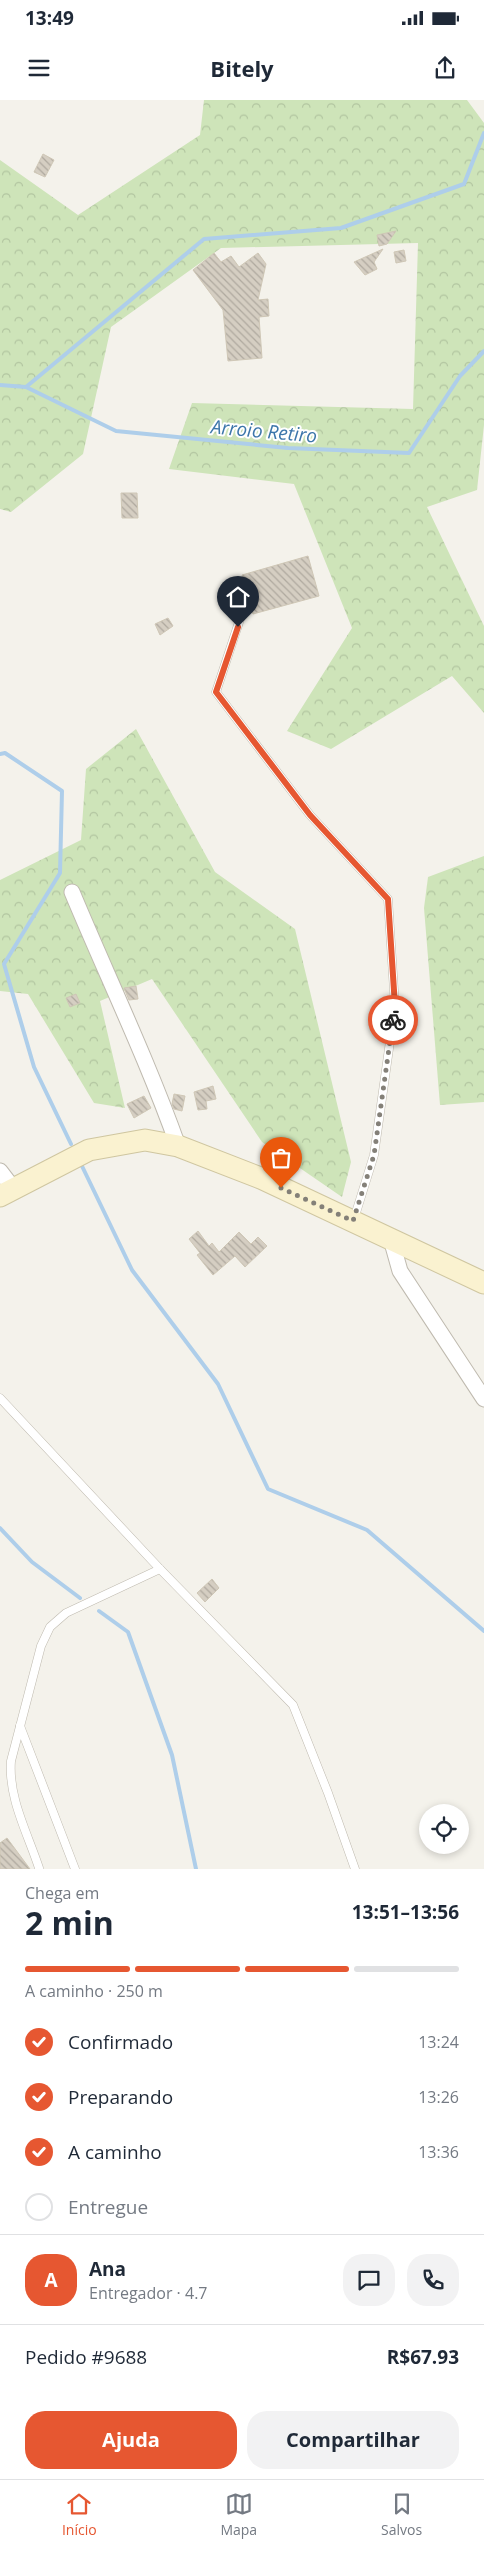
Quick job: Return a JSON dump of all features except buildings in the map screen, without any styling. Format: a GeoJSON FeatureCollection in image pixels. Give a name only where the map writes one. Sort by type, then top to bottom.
{"type":"FeatureCollection","features":[{"type":"Feature","properties":{"kind":"main road"},"geometry":{"type":"LineString","coordinates":[[6,1192],[89,1150],[144,1140],[178,1146],[263,1179],[484,1283]]}},
{"type":"Feature","properties":{"kind":"street"},"geometry":{"type":"LineString","coordinates":[[72,892],[119,1006],[158,1088],[178,1146]]}},
{"type":"Feature","properties":{"kind":"street"},"geometry":{"type":"LineString","coordinates":[[0,1171],[6,1192]]}},
{"type":"Feature","properties":{"kind":"street"},"geometry":{"type":"LineString","coordinates":[[391,1239],[400,1272],[484,1399]]}},
{"type":"Feature","properties":{"kind":"lane"},"geometry":{"type":"LineString","coordinates":[[243,610],[216,692],[310,815],[388,899],[395,1006],[374,1155],[353,1221]]}},
{"type":"Feature","properties":{"kind":"lane"},"geometry":{"type":"LineString","coordinates":[[0,1398],[160,1569],[293,1705],[328,1793],[355,1869]]}},
{"type":"Feature","properties":{"kind":"lane"},"geometry":{"type":"LineString","coordinates":[[39,1868],[10,1777],[11,1761],[41,1646],[50,1627],[66,1613],[160,1569]]}},
{"type":"Feature","properties":{"kind":"lane"},"geometry":{"type":"LineString","coordinates":[[20,1726],[74,1869]]}},
{"type":"Feature","properties":{"kind":"green space"},"geometry":{"type":"Polygon","coordinates":[[[204,100],[467,100],[484,123],[484,425],[477,490],[427,507],[484,626],[484,713],[452,676],[331,749],[287,731],[352,628],[294,484],[169,469],[192,403],[413,409],[418,243],[221,248],[111,327],[83,454],[11,512],[0,509],[0,160],[78,215],[200,135],[204,100]]]}},
{"type":"Feature","properties":{"kind":"green space"},"geometry":{"type":"Polygon","coordinates":[[[136,729],[215,872],[295,929],[351,1162],[342,1197],[262,1142],[152,979],[100,1001],[125,1108],[94,1103],[28,994],[0,991],[0,880],[81,840],[86,769],[136,729]]]}},
{"type":"Feature","properties":{"kind":"green space"},"geometry":{"type":"Polygon","coordinates":[[[484,856],[484,1102],[440,1105],[424,908],[428,877],[484,856]]]}},
{"type":"Feature","properties":{"kind":"waterway"},"geometry":{"type":"LineString","coordinates":[[26,387],[204,239],[341,228],[464,184],[484,133]]}},
{"type":"Feature","properties":{"kind":"waterway","name":"Arroio Retiro"},"geometry":{"type":"LineString","coordinates":[[0,385],[26,387],[116,431],[288,448],[409,453],[460,376],[484,351]]}},
{"type":"Feature","properties":{"kind":"waterway"},"geometry":{"type":"LineString","coordinates":[[0,754],[5,753],[62,791],[60,873],[4,964],[34,1067],[71,1144]]}},
{"type":"Feature","properties":{"kind":"waterway"},"geometry":{"type":"LineString","coordinates":[[81,1164],[132,1270],[218,1384],[268,1489],[367,1530],[484,1631]]}},
{"type":"Feature","properties":{"kind":"waterway"},"geometry":{"type":"LineString","coordinates":[[0,1528],[32,1562],[80,1598]]}},
{"type":"Feature","properties":{"kind":"waterway"},"geometry":{"type":"LineString","coordinates":[[99,1611],[128,1632],[172,1755],[196,1869]]}},
{"type":"Feature","properties":{"kind":"way so far"},"geometry":{"type":"LineString","coordinates":[[281,1188],[353,1221],[374,1155],[393,1020]]}},
{"type":"Feature","properties":{"kind":"route"},"geometry":{"type":"LineString","coordinates":[[238,627],[216,692],[310,815],[388,899],[395,1006],[393,1020]]}}]}
